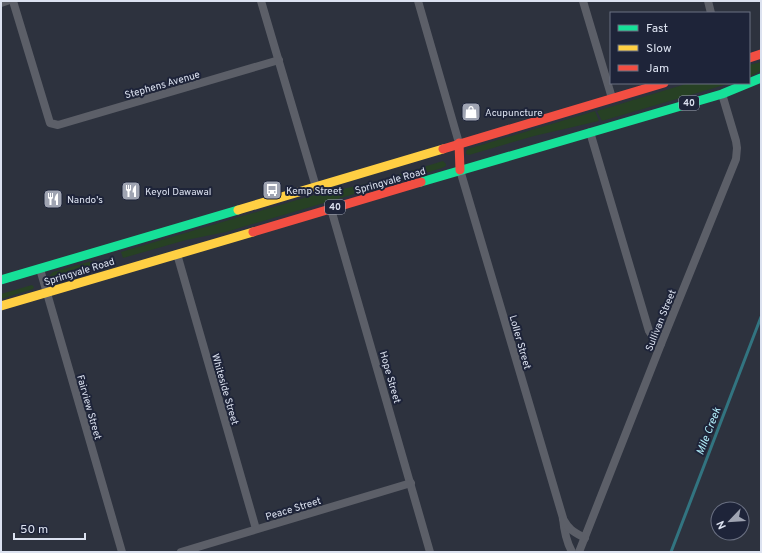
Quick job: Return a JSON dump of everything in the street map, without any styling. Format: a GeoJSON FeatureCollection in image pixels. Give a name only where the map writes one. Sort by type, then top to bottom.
{"type":"FeatureCollection","features":[{"type":"Feature","properties":{"kind":"highway"},"geometry":{"type":"LineString","coordinates":[[750,58],[761,54]]}},
{"type":"Feature","properties":{"kind":"highway","name":"Springvale Road"},"geometry":{"type":"LineString","coordinates":[[750,83],[761,78]]}},
{"type":"Feature","properties":{"kind":"highway","name":"Springvale Road"},"geometry":{"type":"LineString","coordinates":[[1,280],[661,84]]}},
{"type":"Feature","properties":{"kind":"highway","name":"Springvale Road"},"geometry":{"type":"LineString","coordinates":[[1,306],[722,94],[747,84]]}},
{"type":"Feature","properties":{"kind":"highway"},"geometry":{"type":"LineString","coordinates":[[459,143],[460,170]]}},
{"type":"Feature","properties":{"kind":"street"},"geometry":{"type":"LineString","coordinates":[[1,3],[7,1]]}},
{"type":"Feature","properties":{"kind":"street","name":"Stephens Avenue"},"geometry":{"type":"LineString","coordinates":[[13,1],[50,122],[58,125],[279,60]]}},
{"type":"Feature","properties":{"kind":"street"},"geometry":{"type":"LineString","coordinates":[[261,1],[316,187]]}},
{"type":"Feature","properties":{"kind":"street"},"geometry":{"type":"LineString","coordinates":[[418,1],[459,143]]}},
{"type":"Feature","properties":{"kind":"street"},"geometry":{"type":"LineString","coordinates":[[583,1],[612,98]]}},
{"type":"Feature","properties":{"kind":"street"},"geometry":{"type":"LineString","coordinates":[[708,1],[711,12]]}},
{"type":"Feature","properties":{"kind":"street","name":"Sullivan Street"},"geometry":{"type":"LineString","coordinates":[[579,552],[736,159],[736,142],[722,94]]}},
{"type":"Feature","properties":{"kind":"street"},"geometry":{"type":"LineString","coordinates":[[590,132],[649,331],[654,339],[661,344]]}},
{"type":"Feature","properties":{"kind":"street","name":"Loller Street"},"geometry":{"type":"LineString","coordinates":[[460,170],[563,518],[567,527],[585,538]]}},
{"type":"Feature","properties":{"kind":"street","name":"Hope Street"},"geometry":{"type":"LineString","coordinates":[[331,209],[430,552]]}},
{"type":"Feature","properties":{"kind":"street","name":"Whiteside Street"},"geometry":{"type":"LineString","coordinates":[[177,254],[256,530]]}},
{"type":"Feature","properties":{"kind":"street","name":"Fairview Street"},"geometry":{"type":"LineString","coordinates":[[40,269],[122,552]]}},
{"type":"Feature","properties":{"kind":"street","name":"Peace Street"},"geometry":{"type":"LineString","coordinates":[[180,552],[411,483]]}},
{"type":"Feature","properties":{"kind":"street","name":"Loller Street"},"geometry":{"type":"LineString","coordinates":[[563,518],[568,545],[572,552]]}},
{"type":"Feature","properties":{"kind":"green space"},"geometry":{"type":"Polygon","coordinates":[[[761,62],[761,71],[750,76],[750,65],[761,62]]]}},
{"type":"Feature","properties":{"kind":"green space"},"geometry":{"type":"Polygon","coordinates":[[[686,84],[728,84],[602,121],[597,111],[686,84]]]}},
{"type":"Feature","properties":{"kind":"green space"},"geometry":{"type":"Polygon","coordinates":[[[595,111],[599,121],[534,136],[469,155],[466,154],[467,150],[471,148],[595,111]]]}},
{"type":"Feature","properties":{"kind":"green space"},"geometry":{"type":"Polygon","coordinates":[[[443,161],[446,166],[442,168],[226,232],[186,240],[123,258],[121,252],[307,197],[378,181],[443,161]]]}},
{"type":"Feature","properties":{"kind":"green space"},"geometry":{"type":"Polygon","coordinates":[[[92,261],[89,268],[79,275],[58,282],[54,282],[52,280],[50,275],[53,272],[92,261]]]}},
{"type":"Feature","properties":{"kind":"green space"},"geometry":{"type":"Polygon","coordinates":[[[32,285],[34,287],[33,289],[1,299],[1,294],[32,285]]]}},
{"type":"Feature","properties":{"kind":"waterway","name":"Mile Creek"},"geometry":{"type":"LineString","coordinates":[[671,552],[761,317]]}},
{"type":"Feature","properties":{"kind":"traffic: fast"},"geometry":{"type":"LineString","coordinates":[[750,83],[761,78]]}},
{"type":"Feature","properties":{"kind":"traffic: fast"},"geometry":{"type":"LineString","coordinates":[[421,182],[722,94],[746,84]]}},
{"type":"Feature","properties":{"kind":"traffic: fast"},"geometry":{"type":"LineString","coordinates":[[1,280],[238,210]]}},
{"type":"Feature","properties":{"kind":"traffic: slow"},"geometry":{"type":"LineString","coordinates":[[238,210],[443,149]]}},
{"type":"Feature","properties":{"kind":"traffic: slow"},"geometry":{"type":"LineString","coordinates":[[1,306],[253,232]]}},
{"type":"Feature","properties":{"kind":"traffic: jam"},"geometry":{"type":"LineString","coordinates":[[750,58],[761,54]]}},
{"type":"Feature","properties":{"kind":"traffic: jam"},"geometry":{"type":"LineString","coordinates":[[443,149],[661,84]]}},
{"type":"Feature","properties":{"kind":"traffic: jam"},"geometry":{"type":"LineString","coordinates":[[459,143],[460,170]]}},
{"type":"Feature","properties":{"kind":"traffic: jam"},"geometry":{"type":"LineString","coordinates":[[253,232],[421,182]]}},
{"type":"Feature","properties":{"kind":"place","name":"Acupuncture"},"geometry":{"type":"Point","coordinates":[471,112]}},
{"type":"Feature","properties":{"kind":"place","name":"Kemp Street"},"geometry":{"type":"Point","coordinates":[272,190]}},
{"type":"Feature","properties":{"kind":"place","name":"Keyol Dawawal"},"geometry":{"type":"Point","coordinates":[131,191]}},
{"type":"Feature","properties":{"kind":"place","name":"Nando's"},"geometry":{"type":"Point","coordinates":[53,199]}}]}
